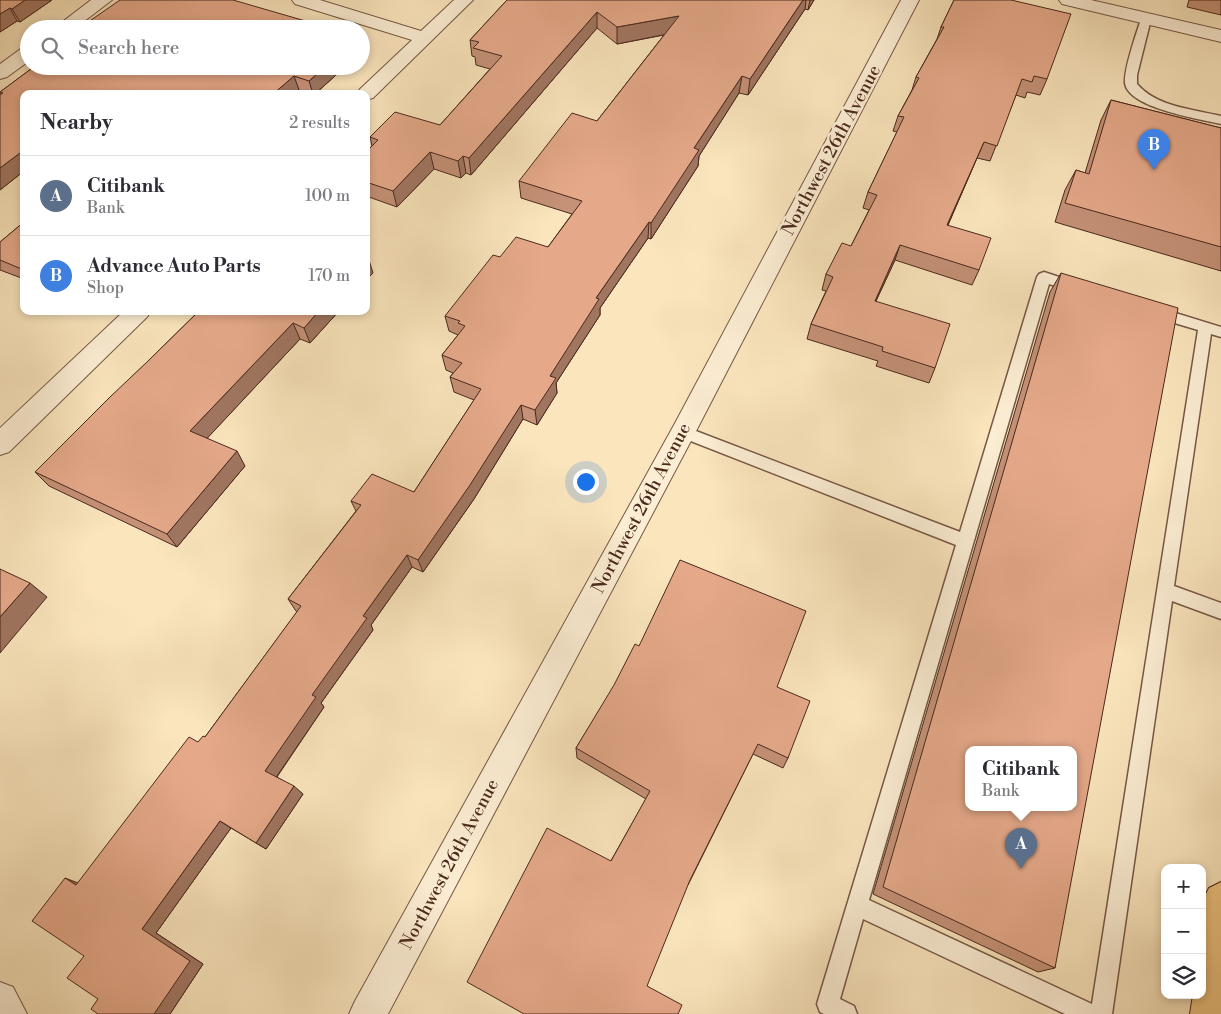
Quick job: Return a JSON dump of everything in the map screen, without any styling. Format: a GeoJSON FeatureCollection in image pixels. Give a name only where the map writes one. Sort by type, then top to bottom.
{"type":"FeatureCollection","features":[{"type":"Feature","properties":{"kind":"highway"},"geometry":{"type":"LineString","coordinates":[[1209,1014],[1221,900]]}},
{"type":"Feature","properties":{"kind":"street"},"geometry":{"type":"LineString","coordinates":[[75,20],[103,0]]}},
{"type":"Feature","properties":{"kind":"street"},"geometry":{"type":"LineString","coordinates":[[301,0],[366,20]]}},
{"type":"Feature","properties":{"kind":"street"},"geometry":{"type":"LineString","coordinates":[[370,90],[464,0]]}},
{"type":"Feature","properties":{"kind":"street","name":"Northwest 26th Avenue"},"geometry":{"type":"LineString","coordinates":[[368,1014],[683,432],[910,0]]}},
{"type":"Feature","properties":{"kind":"street"},"geometry":{"type":"LineString","coordinates":[[1068,0],[1221,36]]}},
{"type":"Feature","properties":{"kind":"street"},"geometry":{"type":"LineString","coordinates":[[370,21],[425,38]]}},
{"type":"Feature","properties":{"kind":"street"},"geometry":{"type":"LineString","coordinates":[[0,72],[20,58]]}},
{"type":"Feature","properties":{"kind":"street"},"geometry":{"type":"LineString","coordinates":[[0,444],[135,315]]}},
{"type":"Feature","properties":{"kind":"street"},"geometry":{"type":"LineString","coordinates":[[0,1000],[8,1014]]}},
{"type":"Feature","properties":{"kind":"lane"},"geometry":{"type":"LineString","coordinates":[[1146,18],[1131,74],[1130,85],[1142,97],[1160,105],[1221,120]]}},
{"type":"Feature","properties":{"kind":"lane"},"geometry":{"type":"LineString","coordinates":[[846,1014],[828,1004],[1044,277],[1091,292]]}},
{"type":"Feature","properties":{"kind":"lane"},"geometry":{"type":"LineString","coordinates":[[1101,1014],[1166,591],[1213,330],[1139,307]]}},
{"type":"Feature","properties":{"kind":"lane"},"geometry":{"type":"LineString","coordinates":[[683,432],[966,540]]}},
{"type":"Feature","properties":{"kind":"lane"},"geometry":{"type":"LineString","coordinates":[[1166,591],[1221,612]]}},
{"type":"Feature","properties":{"kind":"lane"},"geometry":{"type":"LineString","coordinates":[[857,905],[1090,1014]]}},
{"type":"Feature","properties":{"kind":"building"},"geometry":{"type":"Polygon","coordinates":[[[0,0],[25,0],[12,9],[10,8],[0,14],[0,0]]]}},
{"type":"Feature","properties":{"kind":"building"},"geometry":{"type":"Polygon","coordinates":[[[120,0],[233,0],[302,20],[91,20],[120,0]]]}},
{"type":"Feature","properties":{"kind":"building"},"geometry":{"type":"Polygon","coordinates":[[[507,0],[803,0],[750,79],[742,76],[694,148],[699,150],[651,223],[649,222],[596,298],[599,299],[550,376],[556,378],[535,410],[521,405],[470,485],[418,560],[407,555],[363,616],[367,618],[312,695],[316,697],[265,771],[294,786],[256,843],[220,821],[142,929],[190,961],[154,1014],[98,1014],[91,1009],[98,999],[67,978],[84,956],[32,921],[65,878],[76,885],[189,737],[198,742],[203,736],[205,737],[301,606],[288,599],[361,505],[351,501],[372,474],[414,492],[481,389],[450,377],[462,363],[442,355],[465,326],[458,323],[460,321],[445,316],[493,255],[500,257],[516,237],[548,247],[582,201],[519,181],[572,113],[597,121],[679,16],[617,27],[597,12],[469,158],[463,156],[458,161],[430,152],[393,191],[370,183],[370,148],[378,140],[370,137],[395,112],[440,125],[502,56],[473,48],[479,42],[470,40],[507,0]]]}},
{"type":"Feature","properties":{"kind":"building"},"geometry":{"type":"Polygon","coordinates":[[[954,0],[1011,0],[1071,14],[1047,79],[1034,76],[1032,82],[1022,79],[997,146],[984,142],[947,225],[991,238],[979,270],[900,245],[875,301],[950,324],[935,368],[882,351],[883,347],[811,324],[833,277],[826,274],[842,243],[851,246],[877,195],[868,192],[904,117],[898,116],[919,78],[916,77],[944,27],[941,27],[954,0]]]}},
{"type":"Feature","properties":{"kind":"building"},"geometry":{"type":"Polygon","coordinates":[[[23,75],[316,75],[309,81],[294,76],[278,90],[20,90],[20,153],[0,168],[0,95],[3,93],[0,92],[23,75]]]}},
{"type":"Feature","properties":{"kind":"building"},"geometry":{"type":"Polygon","coordinates":[[[1111,100],[1221,128],[1221,247],[1065,203],[1076,170],[1089,174],[1111,100]]]}},
{"type":"Feature","properties":{"kind":"building"},"geometry":{"type":"Polygon","coordinates":[[[20,225],[20,268],[0,260],[0,242],[20,225]]]}},
{"type":"Feature","properties":{"kind":"building"},"geometry":{"type":"Polygon","coordinates":[[[1061,273],[1178,308],[1055,968],[883,887],[1061,273]]]}},
{"type":"Feature","properties":{"kind":"building"},"geometry":{"type":"Polygon","coordinates":[[[195,315],[315,315],[304,328],[293,323],[190,431],[237,451],[167,534],[35,472],[195,315]]]}},
{"type":"Feature","properties":{"kind":"building"},"geometry":{"type":"Polygon","coordinates":[[[680,560],[806,611],[777,687],[810,701],[788,758],[758,744],[690,880],[647,986],[682,1005],[678,1014],[524,1014],[467,982],[547,828],[611,861],[650,791],[576,748],[614,685],[635,644],[639,646],[680,560]]]}},
{"type":"Feature","properties":{"kind":"building"},"geometry":{"type":"Polygon","coordinates":[[[0,569],[30,583],[0,617],[0,569]]]}},
{"type":"Feature","properties":{"kind":"place","name":"Advance Auto Parts"},"geometry":{"type":"Point","coordinates":[1154,170]}},
{"type":"Feature","properties":{"kind":"place","name":"Citibank"},"geometry":{"type":"Point","coordinates":[1021,869]}}]}
